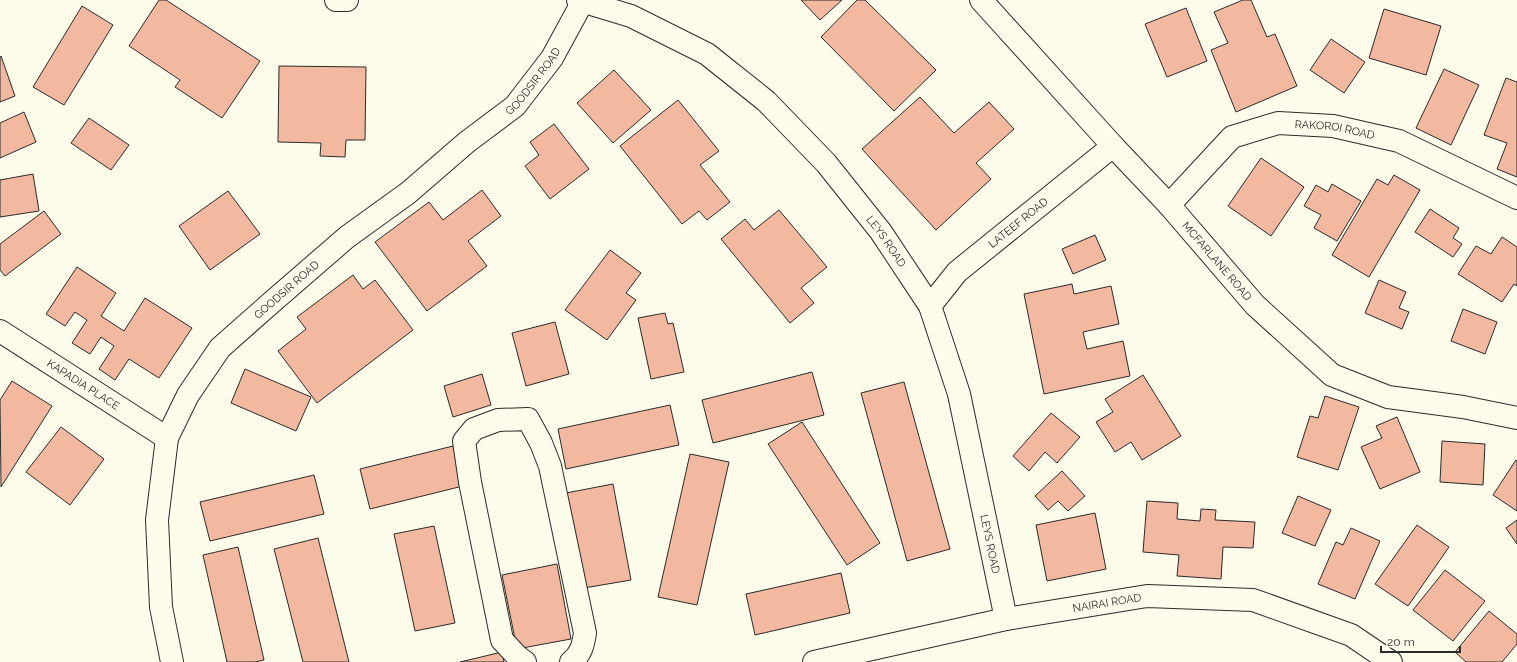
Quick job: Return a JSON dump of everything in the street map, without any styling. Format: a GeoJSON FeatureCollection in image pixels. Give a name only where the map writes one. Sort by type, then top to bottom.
{"type":"FeatureCollection","features":[{"type":"Feature","properties":{"kind":"street"},"geometry":{"type":"LineString","coordinates":[[336,0],[347,0]]}},
{"type":"Feature","properties":{"kind":"street","name":"LEYS ROAD"},"geometry":{"type":"LineString","coordinates":[[580,0],[631,16],[707,54],[766,100],[826,163],[881,232],[930,306],[960,394],[1006,619]]}},
{"type":"Feature","properties":{"kind":"street","name":"GOODSIR ROAD"},"geometry":{"type":"LineString","coordinates":[[172,662],[161,607],[157,520],[167,438],[188,395],[220,348],[347,237],[408,193],[467,142],[515,106],[552,58],[580,0]]}},
{"type":"Feature","properties":{"kind":"street","name":"MCFARLANE ROAD"},"geometry":{"type":"LineString","coordinates":[[981,0],[1112,146],[1169,205],[1255,305],[1332,375],[1388,397],[1463,407],[1517,418]]}},
{"type":"Feature","properties":{"kind":"street","name":"RAKOROI ROAD"},"geometry":{"type":"LineString","coordinates":[[1169,205],[1232,137],[1278,123],[1333,126],[1399,141],[1517,198]]}},
{"type":"Feature","properties":{"kind":"street","name":"LATEEF ROAD"},"geometry":{"type":"LineString","coordinates":[[930,306],[957,272],[1112,146]]}},
{"type":"Feature","properties":{"kind":"street","name":"KAPADIA PLACE"},"geometry":{"type":"LineString","coordinates":[[0,331],[167,438]]}},
{"type":"Feature","properties":{"kind":"street"},"geometry":{"type":"LineString","coordinates":[[525,662],[516,656],[502,640],[470,482],[464,441],[474,429],[498,420],[528,419],[541,443],[550,466],[585,633],[583,647],[577,656],[570,662]]}},
{"type":"Feature","properties":{"kind":"street","name":"NAIRAI ROAD"},"geometry":{"type":"LineString","coordinates":[[814,662],[1006,619],[1147,596],[1253,600],[1351,635],[1391,662]]}},
{"type":"Feature","properties":{"kind":"building"},"geometry":{"type":"Polygon","coordinates":[[[159,0],[166,0],[260,61],[222,118],[175,87],[180,80],[129,46],[159,0]]]}},
{"type":"Feature","properties":{"kind":"building"},"geometry":{"type":"Polygon","coordinates":[[[801,0],[842,0],[820,20],[801,0]]]}},
{"type":"Feature","properties":{"kind":"building"},"geometry":{"type":"Polygon","coordinates":[[[857,0],[865,0],[936,70],[894,111],[821,37],[857,0]]]}},
{"type":"Feature","properties":{"kind":"building"},"geometry":{"type":"Polygon","coordinates":[[[1243,0],[1251,0],[1267,37],[1275,34],[1297,86],[1236,112],[1211,50],[1228,43],[1214,12],[1243,0]]]}},
{"type":"Feature","properties":{"kind":"building"},"geometry":{"type":"Polygon","coordinates":[[[82,6],[113,25],[64,105],[33,87],[82,6]]]}},
{"type":"Feature","properties":{"kind":"building"},"geometry":{"type":"Polygon","coordinates":[[[1186,8],[1207,61],[1167,77],[1145,24],[1186,8]]]}},
{"type":"Feature","properties":{"kind":"building"},"geometry":{"type":"Polygon","coordinates":[[[1384,9],[1441,26],[1426,75],[1369,58],[1384,9]]]}},
{"type":"Feature","properties":{"kind":"building"},"geometry":{"type":"Polygon","coordinates":[[[1331,39],[1365,62],[1344,93],[1310,70],[1331,39]]]}},
{"type":"Feature","properties":{"kind":"building"},"geometry":{"type":"Polygon","coordinates":[[[1,56],[15,96],[0,102],[0,57],[1,56]]]}},
{"type":"Feature","properties":{"kind":"building"},"geometry":{"type":"Polygon","coordinates":[[[279,66],[366,67],[365,140],[346,140],[345,157],[320,156],[321,143],[278,142],[279,66]]]}},
{"type":"Feature","properties":{"kind":"building"},"geometry":{"type":"Polygon","coordinates":[[[1444,69],[1479,85],[1451,145],[1416,128],[1444,69]]]}},
{"type":"Feature","properties":{"kind":"building"},"geometry":{"type":"Polygon","coordinates":[[[614,70],[651,110],[613,143],[577,103],[614,70]]]}},
{"type":"Feature","properties":{"kind":"building"},"geometry":{"type":"Polygon","coordinates":[[[1506,78],[1517,82],[1517,177],[1497,169],[1507,143],[1484,135],[1506,78]]]}},
{"type":"Feature","properties":{"kind":"building"},"geometry":{"type":"Polygon","coordinates":[[[920,97],[954,133],[989,102],[1014,129],[976,163],[991,179],[936,230],[862,149],[920,97]]]}},
{"type":"Feature","properties":{"kind":"building"},"geometry":{"type":"Polygon","coordinates":[[[678,100],[719,151],[700,165],[730,202],[707,220],[699,211],[682,224],[620,146],[678,100]]]}},
{"type":"Feature","properties":{"kind":"building"},"geometry":{"type":"Polygon","coordinates":[[[24,112],[36,142],[0,158],[0,123],[24,112]]]}},
{"type":"Feature","properties":{"kind":"building"},"geometry":{"type":"Polygon","coordinates":[[[89,118],[129,145],[111,170],[71,143],[89,118]]]}},
{"type":"Feature","properties":{"kind":"building"},"geometry":{"type":"Polygon","coordinates":[[[554,124],[589,169],[550,199],[525,166],[539,155],[530,142],[554,124]]]}},
{"type":"Feature","properties":{"kind":"building"},"geometry":{"type":"Polygon","coordinates":[[[1261,158],[1304,187],[1271,236],[1228,206],[1261,158]]]}},
{"type":"Feature","properties":{"kind":"building"},"geometry":{"type":"Polygon","coordinates":[[[33,174],[39,211],[0,217],[0,180],[33,174]]]}},
{"type":"Feature","properties":{"kind":"building"},"geometry":{"type":"Polygon","coordinates":[[[1394,175],[1420,190],[1369,277],[1332,255],[1377,179],[1388,185],[1394,175]]]}},
{"type":"Feature","properties":{"kind":"building"},"geometry":{"type":"Polygon","coordinates":[[[1332,184],[1361,201],[1337,241],[1314,228],[1321,215],[1304,206],[1316,185],[1328,192],[1332,184]]]}},
{"type":"Feature","properties":{"kind":"building"},"geometry":{"type":"Polygon","coordinates":[[[482,190],[501,216],[468,241],[487,266],[427,311],[375,242],[429,202],[443,220],[482,190]]]}},
{"type":"Feature","properties":{"kind":"building"},"geometry":{"type":"Polygon","coordinates":[[[228,191],[260,234],[210,270],[179,226],[228,191]]]}},
{"type":"Feature","properties":{"kind":"building"},"geometry":{"type":"Polygon","coordinates":[[[1430,209],[1459,228],[1453,238],[1462,244],[1453,257],[1415,232],[1430,209]]]}},
{"type":"Feature","properties":{"kind":"building"},"geometry":{"type":"Polygon","coordinates":[[[779,210],[827,267],[801,288],[814,303],[790,323],[721,239],[745,219],[754,230],[779,210]]]}},
{"type":"Feature","properties":{"kind":"building"},"geometry":{"type":"Polygon","coordinates":[[[44,211],[61,234],[5,276],[0,270],[0,244],[44,211]]]}},
{"type":"Feature","properties":{"kind":"building"},"geometry":{"type":"Polygon","coordinates":[[[1095,235],[1106,260],[1073,274],[1062,249],[1095,235]]]}},
{"type":"Feature","properties":{"kind":"building"},"geometry":{"type":"Polygon","coordinates":[[[1502,237],[1517,247],[1517,286],[1514,284],[1502,302],[1458,274],[1476,246],[1491,254],[1502,237]]]}},
{"type":"Feature","properties":{"kind":"building"},"geometry":{"type":"Polygon","coordinates":[[[610,250],[641,273],[626,293],[636,300],[607,340],[565,310],[610,250]]]}},
{"type":"Feature","properties":{"kind":"building"},"geometry":{"type":"Polygon","coordinates":[[[77,267],[116,293],[101,316],[124,331],[145,298],[192,328],[159,378],[129,359],[115,380],[99,369],[114,346],[101,337],[90,354],[72,343],[87,320],[75,312],[65,326],[46,314],[77,267]]]}},
{"type":"Feature","properties":{"kind":"building"},"geometry":{"type":"Polygon","coordinates":[[[353,275],[363,289],[375,280],[413,330],[317,403],[278,351],[306,329],[297,317],[353,275]]]}},
{"type":"Feature","properties":{"kind":"building"},"geometry":{"type":"Polygon","coordinates":[[[1379,280],[1406,292],[1399,308],[1409,312],[1402,329],[1365,313],[1379,280]]]}},
{"type":"Feature","properties":{"kind":"building"},"geometry":{"type":"Polygon","coordinates":[[[1072,284],[1074,294],[1111,286],[1119,324],[1083,332],[1087,349],[1123,341],[1130,376],[1044,394],[1024,294],[1072,284]]]}},
{"type":"Feature","properties":{"kind":"building"},"geometry":{"type":"Polygon","coordinates":[[[1463,309],[1497,322],[1485,354],[1451,341],[1463,309]]]}},
{"type":"Feature","properties":{"kind":"building"},"geometry":{"type":"Polygon","coordinates":[[[665,313],[668,324],[673,323],[684,372],[651,379],[638,318],[665,313]]]}},
{"type":"Feature","properties":{"kind":"building"},"geometry":{"type":"Polygon","coordinates":[[[555,322],[569,374],[526,386],[512,333],[555,322]]]}},
{"type":"Feature","properties":{"kind":"building"},"geometry":{"type":"Polygon","coordinates":[[[245,369],[311,397],[296,431],[231,403],[245,369]]]}},
{"type":"Feature","properties":{"kind":"building"},"geometry":{"type":"Polygon","coordinates":[[[812,372],[824,415],[713,443],[702,400],[812,372]]]}},
{"type":"Feature","properties":{"kind":"building"},"geometry":{"type":"Polygon","coordinates":[[[482,374],[491,405],[453,417],[444,386],[482,374]]]}},
{"type":"Feature","properties":{"kind":"building"},"geometry":{"type":"Polygon","coordinates":[[[1143,375],[1181,436],[1142,460],[1131,442],[1115,452],[1096,422],[1113,412],[1105,399],[1143,375]]]}},
{"type":"Feature","properties":{"kind":"building"},"geometry":{"type":"Polygon","coordinates":[[[12,381],[52,406],[1,487],[0,400],[12,381]]]}},
{"type":"Feature","properties":{"kind":"building"},"geometry":{"type":"Polygon","coordinates":[[[904,382],[950,549],[907,561],[861,393],[904,382]]]}},
{"type":"Feature","properties":{"kind":"building"},"geometry":{"type":"Polygon","coordinates":[[[1325,396],[1359,407],[1338,470],[1297,457],[1310,416],[1318,418],[1325,396]]]}},
{"type":"Feature","properties":{"kind":"building"},"geometry":{"type":"Polygon","coordinates":[[[670,405],[679,445],[566,469],[558,429],[670,405]]]}},
{"type":"Feature","properties":{"kind":"building"},"geometry":{"type":"Polygon","coordinates":[[[1051,413],[1080,437],[1057,463],[1045,452],[1029,471],[1013,456],[1051,413]]]}},
{"type":"Feature","properties":{"kind":"building"},"geometry":{"type":"Polygon","coordinates":[[[1397,417],[1420,472],[1380,489],[1361,447],[1382,438],[1376,426],[1397,417]]]}},
{"type":"Feature","properties":{"kind":"building"},"geometry":{"type":"Polygon","coordinates":[[[802,422],[880,543],[847,565],[768,444],[802,422]]]}},
{"type":"Feature","properties":{"kind":"building"},"geometry":{"type":"Polygon","coordinates":[[[61,427],[104,459],[70,505],[26,472],[61,427]]]}},
{"type":"Feature","properties":{"kind":"building"},"geometry":{"type":"Polygon","coordinates":[[[1442,441],[1485,444],[1483,485],[1440,482],[1442,441]]]}},
{"type":"Feature","properties":{"kind":"building"},"geometry":{"type":"Polygon","coordinates":[[[453,446],[463,486],[370,509],[360,469],[453,446]]]}},
{"type":"Feature","properties":{"kind":"building"},"geometry":{"type":"Polygon","coordinates":[[[690,454],[729,462],[697,605],[658,597],[690,454]]]}},
{"type":"Feature","properties":{"kind":"building"},"geometry":{"type":"Polygon","coordinates":[[[1516,460],[1517,461],[1517,511],[1493,495],[1516,460]]]}},
{"type":"Feature","properties":{"kind":"building"},"geometry":{"type":"Polygon","coordinates":[[[1062,471],[1085,496],[1068,511],[1058,501],[1048,510],[1035,496],[1062,471]]]}},
{"type":"Feature","properties":{"kind":"building"},"geometry":{"type":"Polygon","coordinates":[[[314,475],[324,514],[210,541],[200,502],[314,475]]]}},
{"type":"Feature","properties":{"kind":"building"},"geometry":{"type":"Polygon","coordinates":[[[613,484],[631,580],[584,588],[566,493],[613,484]]]}},
{"type":"Feature","properties":{"kind":"building"},"geometry":{"type":"Polygon","coordinates":[[[1298,496],[1331,510],[1315,546],[1282,533],[1298,496]]]}},
{"type":"Feature","properties":{"kind":"building"},"geometry":{"type":"Polygon","coordinates":[[[1147,501],[1178,503],[1177,519],[1200,521],[1201,509],[1216,510],[1215,520],[1255,522],[1253,548],[1223,547],[1221,579],[1177,576],[1179,555],[1143,552],[1147,501]]]}},
{"type":"Feature","properties":{"kind":"building"},"geometry":{"type":"Polygon","coordinates":[[[1095,513],[1106,569],[1047,581],[1036,525],[1095,513]]]}},
{"type":"Feature","properties":{"kind":"building"},"geometry":{"type":"Polygon","coordinates":[[[1517,520],[1517,544],[1506,528],[1517,520]]]}},
{"type":"Feature","properties":{"kind":"building"},"geometry":{"type":"Polygon","coordinates":[[[1417,525],[1449,547],[1408,606],[1375,584],[1417,525]]]}},
{"type":"Feature","properties":{"kind":"building"},"geometry":{"type":"Polygon","coordinates":[[[434,526],[455,623],[415,631],[394,534],[434,526]]]}},
{"type":"Feature","properties":{"kind":"building"},"geometry":{"type":"Polygon","coordinates":[[[1351,528],[1380,541],[1355,599],[1318,584],[1336,542],[1343,545],[1351,528]]]}},
{"type":"Feature","properties":{"kind":"building"},"geometry":{"type":"Polygon","coordinates":[[[318,538],[349,662],[303,662],[274,549],[318,538]]]}},
{"type":"Feature","properties":{"kind":"building"},"geometry":{"type":"Polygon","coordinates":[[[238,547],[264,660],[255,662],[227,662],[203,555],[238,547]]]}},
{"type":"Feature","properties":{"kind":"building"},"geometry":{"type":"Polygon","coordinates":[[[557,564],[571,639],[517,649],[502,575],[557,564]]]}},
{"type":"Feature","properties":{"kind":"building"},"geometry":{"type":"Polygon","coordinates":[[[1445,570],[1485,601],[1453,641],[1413,610],[1445,570]]]}},
{"type":"Feature","properties":{"kind":"building"},"geometry":{"type":"Polygon","coordinates":[[[841,573],[850,613],[755,635],[746,594],[841,573]]]}},
{"type":"Feature","properties":{"kind":"building"},"geometry":{"type":"Polygon","coordinates":[[[1489,611],[1517,634],[1517,644],[1502,662],[1466,662],[1455,652],[1489,611]]]}},
{"type":"Feature","properties":{"kind":"building"},"geometry":{"type":"Polygon","coordinates":[[[502,652],[504,662],[460,662],[502,652]]]}}]}
